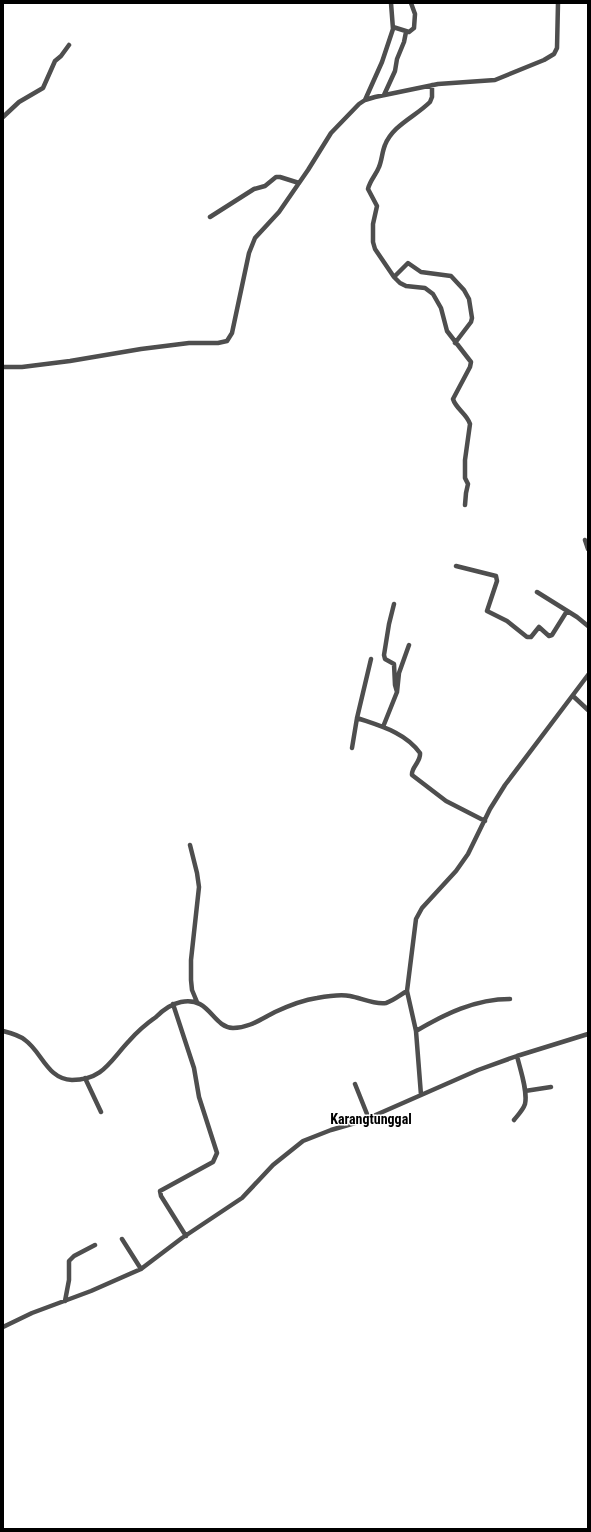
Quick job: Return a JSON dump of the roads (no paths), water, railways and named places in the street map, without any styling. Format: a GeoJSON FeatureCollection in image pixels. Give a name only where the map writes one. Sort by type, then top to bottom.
{"type":"FeatureCollection","features":[{"type":"Feature","properties":{"kind":"street"},"geometry":{"type":"LineString","coordinates":[[365,100],[382,62],[393,27],[391,3]]}},
{"type":"Feature","properties":{"kind":"street"},"geometry":{"type":"LineString","coordinates":[[393,27],[406,32],[411,32],[414,28],[415,14],[411,3]]}},
{"type":"Feature","properties":{"kind":"street"},"geometry":{"type":"LineString","coordinates":[[3,367],[22,367],[70,362],[141,349],[189,343],[218,343],[227,341],[232,333],[252,243],[259,232],[279,212],[331,133],[351,111],[365,100],[384,95],[432,85],[496,80],[544,60],[554,54],[557,48],[558,3]]}},
{"type":"Feature","properties":{"kind":"street"},"geometry":{"type":"LineString","coordinates":[[384,95],[395,71],[397,59],[404,42],[406,32]]}},
{"type":"Feature","properties":{"kind":"street"},"geometry":{"type":"LineString","coordinates":[[3,117],[19,102],[43,88],[55,61],[62,56],[69,45]]}},
{"type":"Feature","properties":{"kind":"street"},"geometry":{"type":"LineString","coordinates":[[432,85],[432,97],[430,102],[401,124],[384,145],[379,167],[369,184],[369,191],[377,206],[373,224],[374,245],[394,277],[400,283],[406,286],[424,288],[433,294],[441,308],[447,331],[471,362],[470,367],[453,399],[454,403],[468,419],[470,424],[465,460],[465,478],[468,484],[465,506]]}},
{"type":"Feature","properties":{"kind":"street"},"geometry":{"type":"LineString","coordinates":[[210,217],[254,189],[267,185],[277,177],[299,183]]}},
{"type":"Feature","properties":{"kind":"street"},"geometry":{"type":"LineString","coordinates":[[394,277],[408,263],[420,272],[449,275],[456,280],[467,295],[472,315],[471,322],[455,343]]}},
{"type":"Feature","properties":{"kind":"street"},"geometry":{"type":"LineString","coordinates":[[584,540],[588,550]]}},
{"type":"Feature","properties":{"kind":"street"},"geometry":{"type":"LineString","coordinates":[[456,566],[476,572],[495,575],[497,581],[487,608],[488,612],[507,621],[527,637],[530,637],[540,627],[549,636],[552,635],[567,611]]}},
{"type":"Feature","properties":{"kind":"street"},"geometry":{"type":"LineString","coordinates":[[537,592],[588,626]]}},
{"type":"Feature","properties":{"kind":"street"},"geometry":{"type":"LineString","coordinates":[[394,604],[384,655],[386,659],[394,664],[395,685],[397,692]]}},
{"type":"Feature","properties":{"kind":"street"},"geometry":{"type":"LineString","coordinates":[[383,727],[397,692],[399,673],[409,645]]}},
{"type":"Feature","properties":{"kind":"street"},"geometry":{"type":"LineString","coordinates":[[352,748],[357,718],[372,659]]}},
{"type":"Feature","properties":{"kind":"street"},"geometry":{"type":"LineString","coordinates":[[421,1095],[416,1031],[407,990],[414,928],[418,914],[456,871],[468,854],[490,809],[504,785],[588,675]]}},
{"type":"Feature","properties":{"kind":"street"},"geometry":{"type":"LineString","coordinates":[[573,696],[588,710]]}},
{"type":"Feature","properties":{"kind":"street"},"geometry":{"type":"LineString","coordinates":[[357,718],[383,727],[404,737],[419,752],[420,757],[412,771],[412,775],[441,798],[485,821]]}},
{"type":"Feature","properties":{"kind":"street"},"geometry":{"type":"LineString","coordinates":[[190,844],[197,873],[199,894],[191,975],[191,987],[197,1002]]}},
{"type":"Feature","properties":{"kind":"street"},"geometry":{"type":"LineString","coordinates":[[3,1031],[14,1034],[26,1040],[47,1067],[59,1077],[66,1079],[85,1078],[103,1071],[140,1029],[173,1004],[187,1001],[197,1002],[204,1006],[221,1023],[229,1027],[237,1028],[254,1023],[274,1012],[303,1001],[344,995],[383,1003],[407,990]]}},
{"type":"Feature","properties":{"kind":"street"},"geometry":{"type":"LineString","coordinates":[[416,1031],[436,1019],[461,1008],[487,1000],[510,999]]}},
{"type":"Feature","properties":{"kind":"street"},"geometry":{"type":"LineString","coordinates":[[173,1004],[194,1068],[200,1101],[217,1153],[213,1162],[160,1191],[161,1196],[186,1236]]}},
{"type":"Feature","properties":{"kind":"street"},"geometry":{"type":"LineString","coordinates":[[3,1327],[32,1313],[65,1301],[141,1269],[242,1198],[273,1165],[303,1141],[318,1134],[369,1119],[478,1070],[588,1034]]}},
{"type":"Feature","properties":{"kind":"street"},"geometry":{"type":"LineString","coordinates":[[514,1120],[522,1110],[525,1103],[525,1091],[517,1056]]}},
{"type":"Feature","properties":{"kind":"street"},"geometry":{"type":"LineString","coordinates":[[85,1078],[102,1112]]}},
{"type":"Feature","properties":{"kind":"street"},"geometry":{"type":"LineString","coordinates":[[355,1084],[369,1119]]}},
{"type":"Feature","properties":{"kind":"street"},"geometry":{"type":"LineString","coordinates":[[525,1091],[551,1087]]}},
{"type":"Feature","properties":{"kind":"street"},"geometry":{"type":"LineString","coordinates":[[122,1239],[141,1269]]}},
{"type":"Feature","properties":{"kind":"street"},"geometry":{"type":"LineString","coordinates":[[65,1301],[69,1280],[69,1261],[74,1256],[95,1245]]}},
{"type":"Feature","properties":{"kind":"district","name":"Karangtunggal"},"geometry":{"type":"Point","coordinates":[371,1119]}}]}
